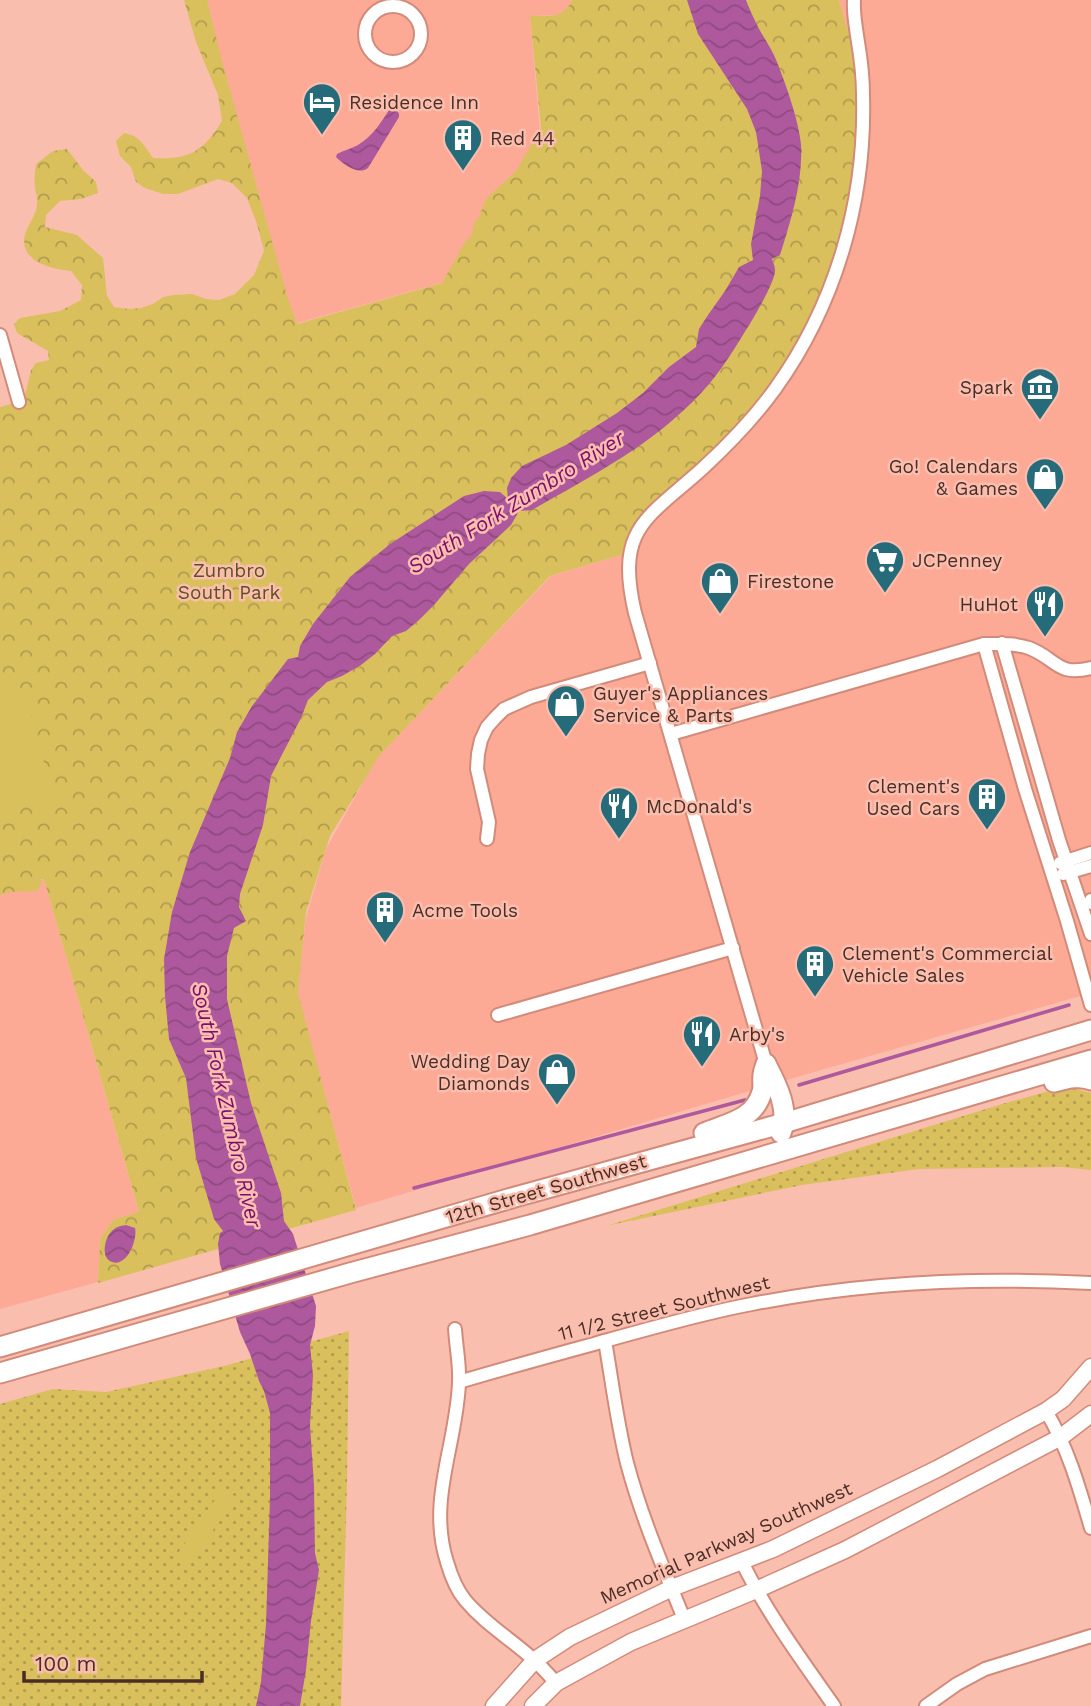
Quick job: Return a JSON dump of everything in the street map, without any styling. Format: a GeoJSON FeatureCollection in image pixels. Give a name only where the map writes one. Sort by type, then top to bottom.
{"type":"FeatureCollection","features":[{"type":"Feature","properties":{"kind":"main road","name":"12th Street Southwest"},"geometry":{"type":"LineString","coordinates":[[0,1347],[636,1163],[784,1123],[1091,1030]]}},
{"type":"Feature","properties":{"kind":"main road","name":"12th Street Southwest"},"geometry":{"type":"LineString","coordinates":[[0,1373],[350,1273],[530,1225],[1091,1060]]}},
{"type":"Feature","properties":{"kind":"main road"},"geometry":{"type":"LineString","coordinates":[[695,1176],[774,1140],[782,1131],[783,1107],[779,1088],[766,1064]]}},
{"type":"Feature","properties":{"kind":"main road"},"geometry":{"type":"LineString","coordinates":[[636,1163],[748,1115],[761,1096],[766,1064]]}},
{"type":"Feature","properties":{"kind":"main road"},"geometry":{"type":"LineString","coordinates":[[1026,1078],[1045,1083],[1070,1078],[1091,1080]]}},
{"type":"Feature","properties":{"kind":"main road"},"geometry":{"type":"LineString","coordinates":[[779,1088],[797,1105],[841,1098],[856,1101]]}},
{"type":"Feature","properties":{"kind":"street"},"geometry":{"type":"LineString","coordinates":[[370,0],[373,14]]}},
{"type":"Feature","properties":{"kind":"street"},"geometry":{"type":"LineString","coordinates":[[766,1064],[635,612],[629,558],[639,529],[659,504],[725,448],[774,390],[825,300],[852,217],[862,159],[863,94],[854,0]]}},
{"type":"Feature","properties":{"kind":"street"},"geometry":{"type":"LineString","coordinates":[[401,4],[416,18],[421,34],[411,55],[396,62],[378,58],[372,53],[367,45],[365,28],[373,14],[401,4]]}},
{"type":"Feature","properties":{"kind":"street"},"geometry":{"type":"LineString","coordinates":[[0,335],[19,402]]}},
{"type":"Feature","properties":{"kind":"street"},"geometry":{"type":"LineString","coordinates":[[671,734],[984,644],[1002,643],[1031,649],[1066,671],[1091,668]]}},
{"type":"Feature","properties":{"kind":"street"},"geometry":{"type":"LineString","coordinates":[[1002,643],[1059,840],[1091,933]]}},
{"type":"Feature","properties":{"kind":"street"},"geometry":{"type":"LineString","coordinates":[[984,644],[1091,1006]]}},
{"type":"Feature","properties":{"kind":"street"},"geometry":{"type":"LineString","coordinates":[[487,839],[489,822],[477,769],[478,754],[487,727],[495,718],[504,709],[531,697],[650,663]]}},
{"type":"Feature","properties":{"kind":"street"},"geometry":{"type":"LineString","coordinates":[[1051,872],[1069,866],[1091,853]]}},
{"type":"Feature","properties":{"kind":"street"},"geometry":{"type":"LineString","coordinates":[[1069,866],[1091,866]]}},
{"type":"Feature","properties":{"kind":"street"},"geometry":{"type":"LineString","coordinates":[[498,1015],[733,948]]}},
{"type":"Feature","properties":{"kind":"street","name":"11 1/2 Street Southwest"},"geometry":{"type":"LineString","coordinates":[[459,1382],[682,1320],[753,1304],[853,1289],[948,1282],[1091,1283]]}},
{"type":"Feature","properties":{"kind":"street"},"geometry":{"type":"LineString","coordinates":[[455,1329],[459,1382],[440,1506],[444,1552],[455,1585],[463,1599],[491,1627],[535,1660],[556,1683]]}},
{"type":"Feature","properties":{"kind":"street"},"geometry":{"type":"LineString","coordinates":[[606,1341],[627,1464],[648,1531],[684,1619]]}},
{"type":"Feature","properties":{"kind":"street","name":"Memorial Parkway Southwest"},"geometry":{"type":"LineString","coordinates":[[494,1706],[535,1660],[570,1637],[671,1588],[773,1549],[937,1469],[1046,1411],[1063,1399],[1091,1367]]}},
{"type":"Feature","properties":{"kind":"street"},"geometry":{"type":"LineString","coordinates":[[1046,1411],[1069,1456],[1091,1528]]}},
{"type":"Feature","properties":{"kind":"street"},"geometry":{"type":"LineString","coordinates":[[533,1706],[556,1683],[631,1642],[845,1550],[1061,1437],[1091,1414]]}},
{"type":"Feature","properties":{"kind":"street"},"geometry":{"type":"LineString","coordinates":[[742,1562],[756,1590],[792,1647],[834,1706]]}},
{"type":"Feature","properties":{"kind":"street"},"geometry":{"type":"LineString","coordinates":[[926,1706],[957,1684],[985,1669],[1091,1636]]}},
{"type":"Feature","properties":{"kind":"shaded area"},"geometry":{"type":"Polygon","coordinates":[[[195,0],[572,0],[565,12],[559,15],[530,16],[542,154],[448,281],[287,326],[195,0]]]}},
{"type":"Feature","properties":{"kind":"shaded area"},"geometry":{"type":"Polygon","coordinates":[[[839,0],[1091,0],[1091,993],[356,1208],[297,993],[306,918],[326,849],[376,759],[551,576],[631,552],[863,84],[839,0]]]}},
{"type":"Feature","properties":{"kind":"shaded area"},"geometry":{"type":"Polygon","coordinates":[[[44,879],[139,1213],[113,1220],[100,1239],[98,1282],[0,1309],[0,891],[44,879]]]}},
{"type":"Feature","properties":{"kind":"green space","name":"Zumbro South Park"},"geometry":{"type":"Polygon","coordinates":[[[184,0],[207,0],[297,324],[442,283],[465,242],[472,235],[474,223],[486,199],[516,171],[541,128],[530,16],[560,14],[572,0],[839,0],[863,84],[862,160],[835,272],[774,390],[659,506],[631,552],[550,576],[379,756],[330,836],[306,912],[298,993],[356,1210],[98,1283],[100,1239],[113,1220],[139,1212],[44,879],[41,879],[41,886],[36,891],[0,895],[0,407],[24,400],[31,370],[36,363],[49,360],[48,351],[17,333],[14,324],[20,318],[60,311],[81,300],[82,285],[71,271],[44,265],[29,255],[25,248],[24,239],[37,207],[36,164],[53,151],[67,149],[96,182],[98,193],[81,199],[60,201],[46,215],[45,227],[77,235],[103,258],[107,296],[114,307],[141,308],[163,297],[174,295],[192,294],[219,300],[235,294],[254,275],[264,251],[247,198],[232,183],[218,179],[178,194],[163,194],[145,188],[136,182],[131,167],[120,156],[116,141],[124,133],[129,134],[141,142],[153,158],[176,157],[201,147],[222,121],[218,95],[196,42],[184,0]]]}},
{"type":"Feature","properties":{"kind":"green space"},"geometry":{"type":"Polygon","coordinates":[[[16,685],[25,692],[54,799],[20,804],[0,803],[0,690],[16,685]]]}},
{"type":"Feature","properties":{"kind":"green space"},"geometry":{"type":"Polygon","coordinates":[[[1060,1088],[1091,1093],[1091,1170],[1062,1167],[919,1169],[802,1185],[606,1226],[1002,1104],[1060,1088]]]}},
{"type":"Feature","properties":{"kind":"green space"},"geometry":{"type":"Polygon","coordinates":[[[349,1331],[341,1706],[0,1706],[0,1404],[53,1389],[106,1392],[224,1366],[349,1331]]]}},
{"type":"Feature","properties":{"kind":"green space"},"geometry":{"type":"Polygon","coordinates":[[[223,1488],[236,1497],[189,1565],[176,1556],[223,1488]]]}},
{"type":"Feature","properties":{"kind":"water","name":"South Fork Zumbro River"},"geometry":{"type":"Polygon","coordinates":[[[687,0],[746,0],[775,57],[795,114],[801,145],[798,187],[780,255],[772,259],[775,269],[765,296],[722,367],[683,411],[643,443],[600,471],[532,510],[519,511],[511,525],[469,564],[419,620],[406,631],[392,636],[361,665],[327,682],[308,700],[271,776],[263,825],[240,894],[239,907],[246,921],[234,928],[227,956],[227,999],[251,1103],[281,1193],[284,1221],[293,1234],[316,1306],[310,1345],[313,1375],[310,1425],[315,1553],[319,1570],[306,1670],[300,1706],[256,1706],[266,1624],[270,1413],[240,1332],[220,1264],[218,1244],[223,1231],[214,1219],[196,1158],[186,1078],[169,1039],[164,959],[172,912],[190,852],[230,758],[237,732],[252,706],[288,659],[298,657],[300,646],[313,624],[350,577],[390,544],[464,496],[484,491],[500,492],[508,499],[507,488],[511,478],[522,466],[566,445],[643,393],[669,367],[696,347],[699,329],[739,267],[753,260],[751,244],[762,171],[756,132],[747,109],[698,34],[687,0]]]}},
{"type":"Feature","properties":{"kind":"water"},"geometry":{"type":"Polygon","coordinates":[[[395,106],[399,117],[368,168],[361,171],[353,169],[336,157],[368,137],[391,107],[395,106]]]}},
{"type":"Feature","properties":{"kind":"water"},"geometry":{"type":"Polygon","coordinates":[[[126,1225],[135,1228],[133,1246],[126,1258],[116,1263],[110,1261],[105,1251],[107,1238],[114,1229],[126,1225]]]}},
{"type":"Feature","properties":{"kind":"waterway"},"geometry":{"type":"LineString","coordinates":[[799,1085],[1069,1005]]}},
{"type":"Feature","properties":{"kind":"waterway"},"geometry":{"type":"LineString","coordinates":[[414,1188],[745,1100]]}},
{"type":"Feature","properties":{"kind":"place","name":"Residence Inn"},"geometry":{"type":"Point","coordinates":[322,136]}},
{"type":"Feature","properties":{"kind":"place","name":"Red 44"},"geometry":{"type":"Point","coordinates":[463,172]}},
{"type":"Feature","properties":{"kind":"place","name":"Spark"},"geometry":{"type":"Point","coordinates":[1040,421]}},
{"type":"Feature","properties":{"kind":"place","name":"Go! Calendars & Games"},"geometry":{"type":"Point","coordinates":[1045,511]}},
{"type":"Feature","properties":{"kind":"place","name":"JCPenney"},"geometry":{"type":"Point","coordinates":[885,594]}},
{"type":"Feature","properties":{"kind":"place","name":"Firestone"},"geometry":{"type":"Point","coordinates":[720,615]}},
{"type":"Feature","properties":{"kind":"place","name":"HuHot"},"geometry":{"type":"Point","coordinates":[1045,638]}},
{"type":"Feature","properties":{"kind":"place","name":"Guyer's Appliances Service & Parts"},"geometry":{"type":"Point","coordinates":[566,738]}},
{"type":"Feature","properties":{"kind":"place","name":"Clement's Used Cars"},"geometry":{"type":"Point","coordinates":[987,831]}},
{"type":"Feature","properties":{"kind":"place","name":"McDonald's"},"geometry":{"type":"Point","coordinates":[619,840]}},
{"type":"Feature","properties":{"kind":"place","name":"Acme Tools"},"geometry":{"type":"Point","coordinates":[385,944]}},
{"type":"Feature","properties":{"kind":"place","name":"Clement's Commercial Vehicle Sales"},"geometry":{"type":"Point","coordinates":[815,998]}},
{"type":"Feature","properties":{"kind":"place","name":"Arby's"},"geometry":{"type":"Point","coordinates":[702,1068]}},
{"type":"Feature","properties":{"kind":"place","name":"Wedding Day Diamonds"},"geometry":{"type":"Point","coordinates":[557,1106]}}]}
